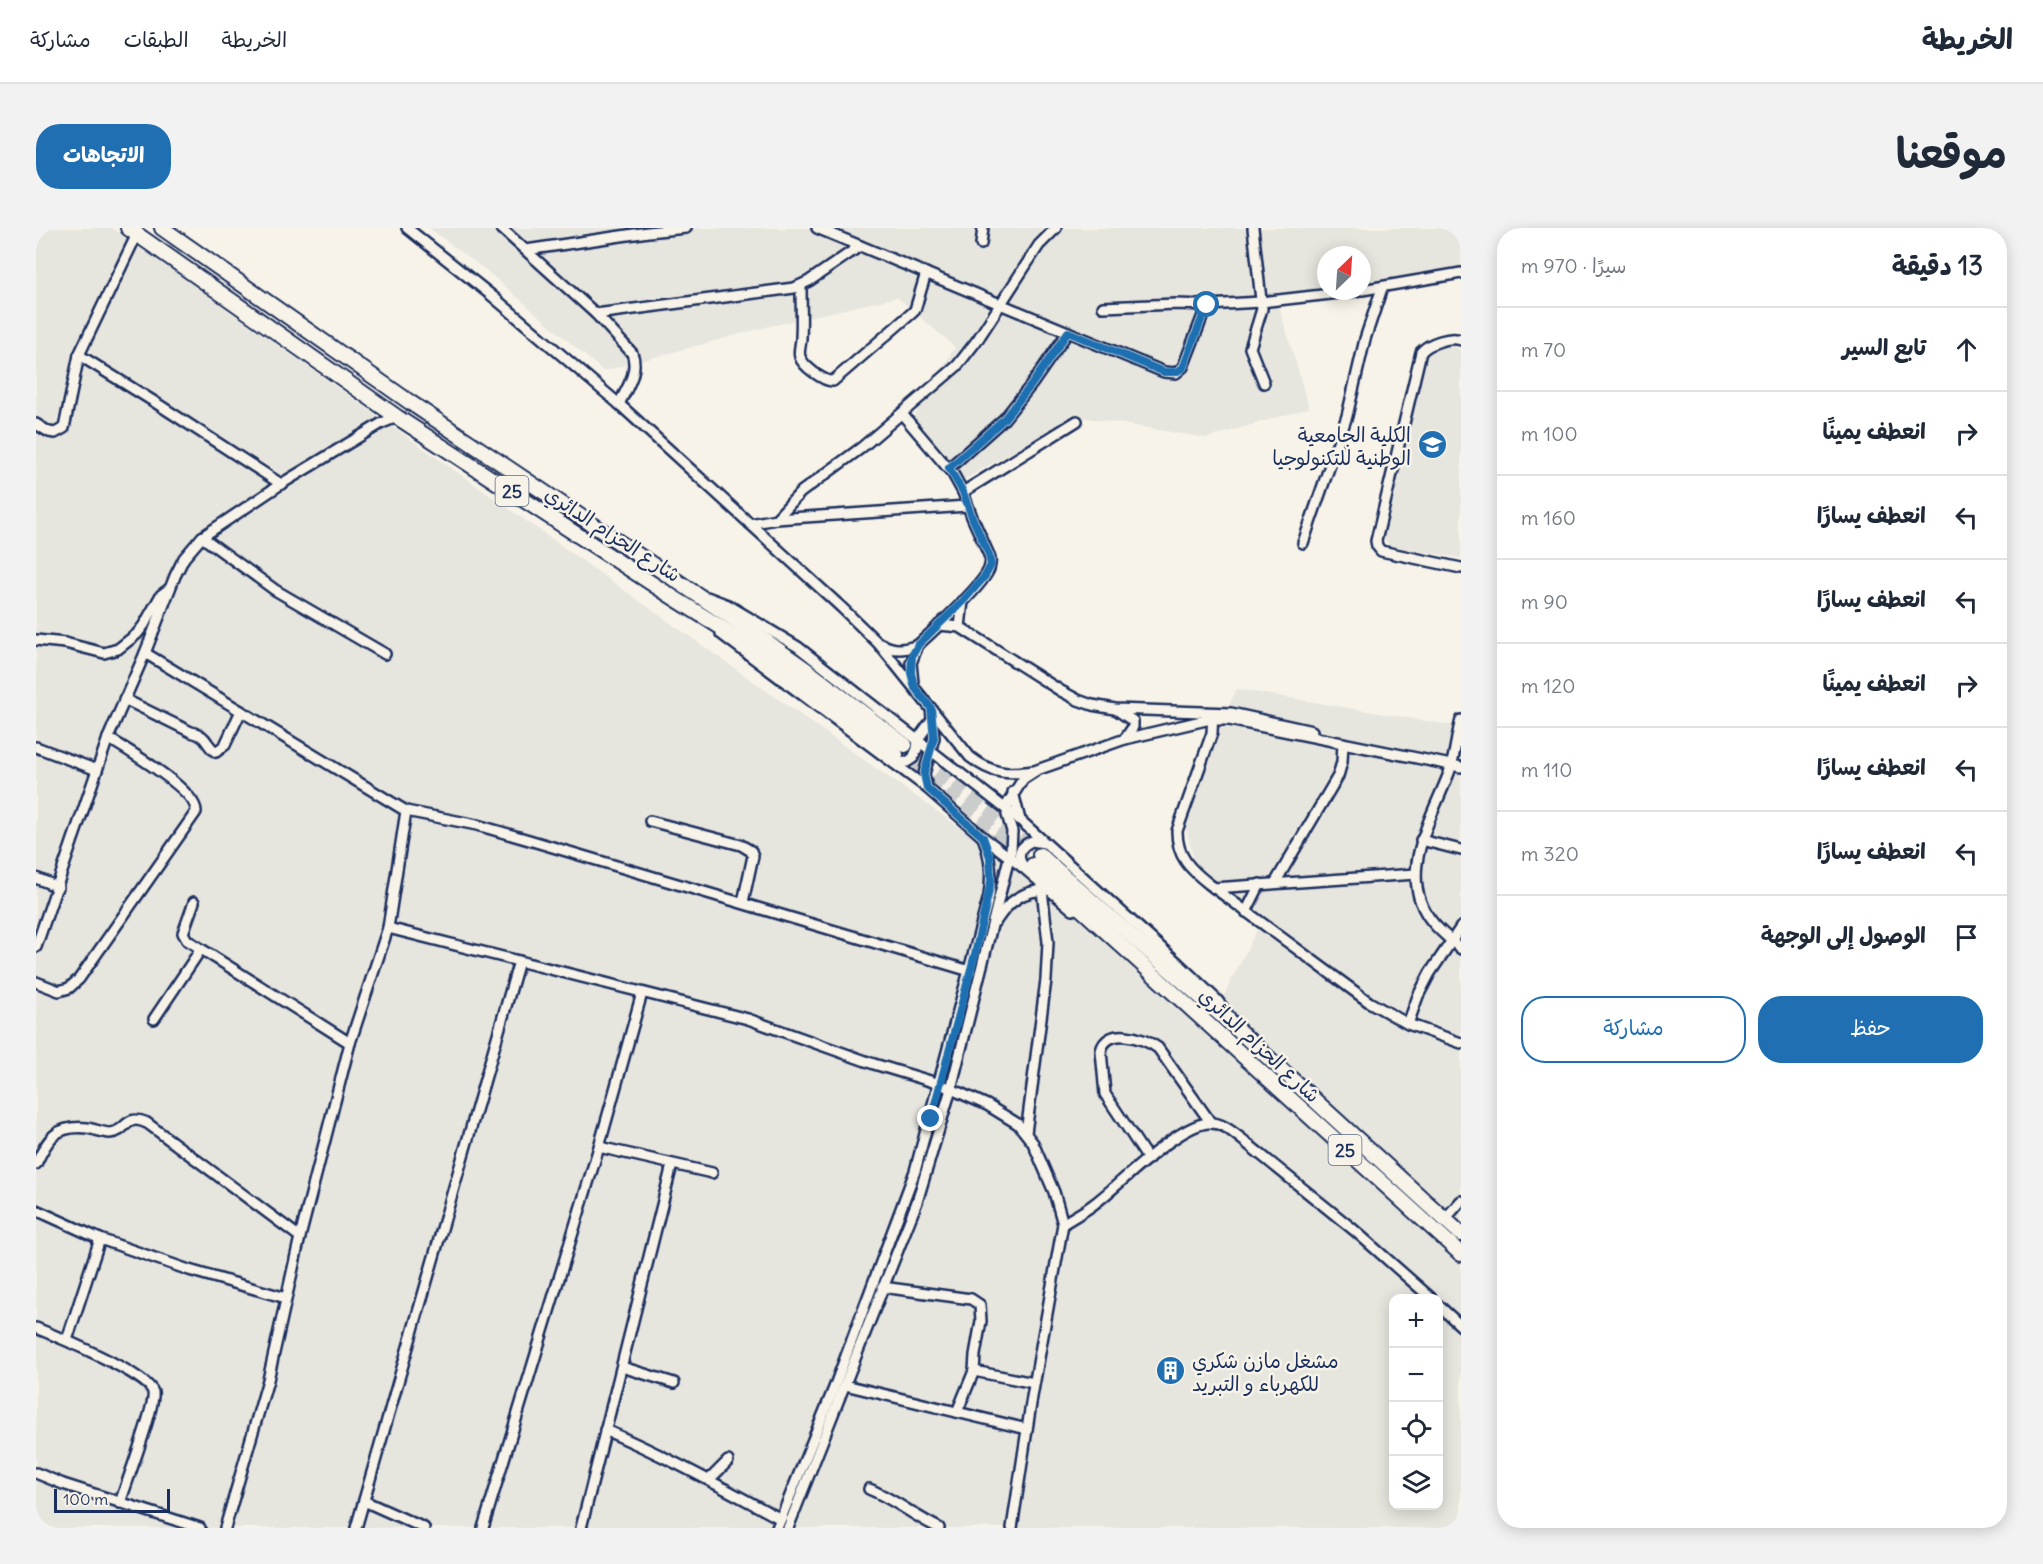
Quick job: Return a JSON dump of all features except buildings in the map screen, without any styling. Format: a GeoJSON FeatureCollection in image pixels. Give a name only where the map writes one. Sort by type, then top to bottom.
{"type":"FeatureCollection","features":[{"type":"Feature","properties":{"kind":"highway","name":"شارع الحزام الدائري"},"geometry":{"type":"LineString","coordinates":[[162,228],[411,403],[695,592],[808,671],[903,750]]}},
{"type":"Feature","properties":{"kind":"highway","name":"شارع الحزام الدائري"},"geometry":{"type":"LineString","coordinates":[[132,231],[398,417],[746,643],[903,750]]}},
{"type":"Feature","properties":{"kind":"highway","name":"شارع الحزام الدائري"},"geometry":{"type":"LineString","coordinates":[[1035,858],[1239,1031],[1461,1234]]}},
{"type":"Feature","properties":{"kind":"highway","name":"شارع الحزام الدائري"},"geometry":{"type":"LineString","coordinates":[[1035,858],[1298,1107],[1461,1254]]}},
{"type":"Feature","properties":{"kind":"street"},"geometry":{"type":"LineString","coordinates":[[407,228],[619,404],[878,643],[970,757],[980,765],[1000,773],[1037,770]]}},
{"type":"Feature","properties":{"kind":"street"},"geometry":{"type":"LineString","coordinates":[[501,228],[596,314],[632,353],[634,357],[633,375],[619,404]]}},
{"type":"Feature","properties":{"kind":"street"},"geometry":{"type":"LineString","coordinates":[[526,250],[649,230],[686,228]]}},
{"type":"Feature","properties":{"kind":"street"},"geometry":{"type":"LineString","coordinates":[[817,228],[1164,372],[1176,372],[1183,368],[1207,305]]}},
{"type":"Feature","properties":{"kind":"street"},"geometry":{"type":"LineString","coordinates":[[981,244],[983,228]]}},
{"type":"Feature","properties":{"kind":"street"},"geometry":{"type":"LineString","coordinates":[[776,519],[801,492],[861,448],[966,357],[1039,245],[1056,228]]}},
{"type":"Feature","properties":{"kind":"street"},"geometry":{"type":"LineString","coordinates":[[1253,228],[1262,309],[1250,348],[1264,383]]}},
{"type":"Feature","properties":{"kind":"street"},"geometry":{"type":"LineString","coordinates":[[36,424],[55,433],[64,428],[79,355],[132,231]]}},
{"type":"Feature","properties":{"kind":"street"},"geometry":{"type":"LineString","coordinates":[[596,314],[801,286],[860,246]]}},
{"type":"Feature","properties":{"kind":"street"},"geometry":{"type":"LineString","coordinates":[[801,286],[799,355],[802,361],[821,378],[833,381],[912,313],[926,273]]}},
{"type":"Feature","properties":{"kind":"street"},"geometry":{"type":"LineString","coordinates":[[1371,289],[1461,273]]}},
{"type":"Feature","properties":{"kind":"street"},"geometry":{"type":"LineString","coordinates":[[1303,543],[1347,416],[1365,339],[1382,288]]}},
{"type":"Feature","properties":{"kind":"street"},"geometry":{"type":"LineString","coordinates":[[1103,307],[1207,305],[1317,296]]}},
{"type":"Feature","properties":{"kind":"street"},"geometry":{"type":"LineString","coordinates":[[949,468],[1004,419],[1032,384],[1068,332]]}},
{"type":"Feature","properties":{"kind":"street"},"geometry":{"type":"LineString","coordinates":[[1461,340],[1454,338],[1426,346],[1421,352],[1376,541],[1381,551],[1461,568]]}},
{"type":"Feature","properties":{"kind":"street"},"geometry":{"type":"LineString","coordinates":[[79,355],[280,484]]}},
{"type":"Feature","properties":{"kind":"street"},"geometry":{"type":"LineString","coordinates":[[902,414],[949,468],[963,492],[991,560],[985,576],[918,645],[911,663],[915,688]]}},
{"type":"Feature","properties":{"kind":"street"},"geometry":{"type":"LineString","coordinates":[[36,947],[108,738],[184,558],[202,537],[280,484],[382,423],[398,417]]}},
{"type":"Feature","properties":{"kind":"street"},"geometry":{"type":"LineString","coordinates":[[963,492],[1077,421]]}},
{"type":"Feature","properties":{"kind":"street"},"geometry":{"type":"LineString","coordinates":[[750,524],[776,519],[967,506]]}},
{"type":"Feature","properties":{"kind":"street"},"geometry":{"type":"LineString","coordinates":[[202,537],[275,590],[385,654]]}},
{"type":"Feature","properties":{"kind":"street"},"geometry":{"type":"LineString","coordinates":[[36,640],[110,652],[137,634],[161,595],[171,587]]}},
{"type":"Feature","properties":{"kind":"street"},"geometry":{"type":"LineString","coordinates":[[960,627],[963,601]]}},
{"type":"Feature","properties":{"kind":"street"},"geometry":{"type":"LineString","coordinates":[[939,625],[960,627],[1078,700],[1092,705],[1115,709],[1242,715],[1457,763]]}},
{"type":"Feature","properties":{"kind":"street"},"geometry":{"type":"LineString","coordinates":[[878,643],[894,650],[918,645]]}},
{"type":"Feature","properties":{"kind":"street"},"geometry":{"type":"LineString","coordinates":[[145,653],[406,811],[477,825],[970,971]]}},
{"type":"Feature","properties":{"kind":"street"},"geometry":{"type":"LineString","coordinates":[[124,699],[206,738],[216,752],[225,745],[241,711]]}},
{"type":"Feature","properties":{"kind":"street"},"geometry":{"type":"LineString","coordinates":[[927,788],[924,774],[934,732],[931,708]]}},
{"type":"Feature","properties":{"kind":"street"},"geometry":{"type":"LineString","coordinates":[[1115,709],[1133,721],[1130,733],[1125,739]]}},
{"type":"Feature","properties":{"kind":"street"},"geometry":{"type":"LineString","coordinates":[[1213,715],[1212,733],[1177,831],[1177,842],[1186,864],[1214,888],[1369,1002],[1407,1024],[1461,1043]]}},
{"type":"Feature","properties":{"kind":"street"},"geometry":{"type":"LineString","coordinates":[[605,1430],[710,1480],[779,1524],[906,1199],[923,1146],[970,971],[991,928],[1009,858],[1012,836],[1007,810],[1013,792],[1023,779],[1037,770],[1125,739],[1213,715],[1343,743],[1457,763]]}},
{"type":"Feature","properties":{"kind":"street"},"geometry":{"type":"LineString","coordinates":[[1461,720],[1457,763],[1421,840],[1416,874],[1422,905],[1433,923],[1461,949]]}},
{"type":"Feature","properties":{"kind":"street"},"geometry":{"type":"LineString","coordinates":[[903,750],[931,721]]}},
{"type":"Feature","properties":{"kind":"street"},"geometry":{"type":"LineString","coordinates":[[36,982],[59,991],[69,988],[79,979],[196,812],[195,803],[175,784],[108,738]]}},
{"type":"Feature","properties":{"kind":"street"},"geometry":{"type":"LineString","coordinates":[[1275,883],[1338,776],[1342,762],[1343,743]]}},
{"type":"Feature","properties":{"kind":"street"},"geometry":{"type":"LineString","coordinates":[[36,747],[97,770]]}},
{"type":"Feature","properties":{"kind":"street"},"geometry":{"type":"LineString","coordinates":[[903,750],[931,750],[1020,820]]}},
{"type":"Feature","properties":{"kind":"street"},"geometry":{"type":"LineString","coordinates":[[903,750],[927,788],[983,837],[1009,858],[1035,858]]}},
{"type":"Feature","properties":{"kind":"street"},"geometry":{"type":"LineString","coordinates":[[1013,792],[1020,820],[1046,890],[1047,962],[1026,1133]]}},
{"type":"Feature","properties":{"kind":"street"},"geometry":{"type":"LineString","coordinates":[[225,1528],[268,1380],[300,1237],[351,1043],[388,928],[406,811]]}},
{"type":"Feature","properties":{"kind":"street"},"geometry":{"type":"LineString","coordinates":[[650,821],[741,844],[751,851],[753,856],[743,902]]}},
{"type":"Feature","properties":{"kind":"street"},"geometry":{"type":"LineString","coordinates":[[788,1528],[917,1202],[951,1089],[979,955],[991,881],[990,857],[983,837]]}},
{"type":"Feature","properties":{"kind":"street"},"geometry":{"type":"LineString","coordinates":[[1421,840],[1461,850]]}},
{"type":"Feature","properties":{"kind":"street"},"geometry":{"type":"LineString","coordinates":[[1214,888],[1416,874]]}},
{"type":"Feature","properties":{"kind":"street"},"geometry":{"type":"LineString","coordinates":[[36,878],[58,887]]}},
{"type":"Feature","properties":{"kind":"street"},"geometry":{"type":"LineString","coordinates":[[1246,912],[1260,884]]}},
{"type":"Feature","properties":{"kind":"street"},"geometry":{"type":"LineString","coordinates":[[991,928],[1011,901],[1024,894],[1046,890]]}},
{"type":"Feature","properties":{"kind":"street"},"geometry":{"type":"LineString","coordinates":[[1046,890],[1191,1018],[1230,1043]]}},
{"type":"Feature","properties":{"kind":"street"},"geometry":{"type":"LineString","coordinates":[[194,902],[183,933],[187,940],[351,1043]]}},
{"type":"Feature","properties":{"kind":"street"},"geometry":{"type":"LineString","coordinates":[[1407,1024],[1430,973],[1461,927]]}},
{"type":"Feature","properties":{"kind":"street"},"geometry":{"type":"LineString","coordinates":[[388,928],[748,1019],[865,1061],[940,1084],[1018,1124],[1033,1143],[1054,1192],[1063,1224],[1034,1383],[1012,1528]]}},
{"type":"Feature","properties":{"kind":"street"},"geometry":{"type":"LineString","coordinates":[[154,1019],[201,949]]}},
{"type":"Feature","properties":{"kind":"street"},"geometry":{"type":"LineString","coordinates":[[356,1528],[519,961]]}},
{"type":"Feature","properties":{"kind":"street"},"geometry":{"type":"LineString","coordinates":[[483,1528],[600,1147],[642,993]]}},
{"type":"Feature","properties":{"kind":"street"},"geometry":{"type":"LineString","coordinates":[[1148,1159],[1105,1094],[1101,1051],[1108,1039],[1116,1036],[1132,1037],[1158,1048],[1211,1123]]}},
{"type":"Feature","properties":{"kind":"street"},"geometry":{"type":"LineString","coordinates":[[36,1164],[46,1143],[55,1133],[77,1128],[109,1133],[119,1130],[129,1121],[139,1120],[147,1123],[300,1237]]}},
{"type":"Feature","properties":{"kind":"street"},"geometry":{"type":"LineString","coordinates":[[1063,1224],[1094,1204],[1190,1128],[1211,1123],[1228,1129],[1239,1137],[1354,1230],[1425,1294]]}},
{"type":"Feature","properties":{"kind":"street"},"geometry":{"type":"LineString","coordinates":[[600,1147],[712,1173]]}},
{"type":"Feature","properties":{"kind":"street"},"geometry":{"type":"LineString","coordinates":[[581,1528],[672,1165]]}},
{"type":"Feature","properties":{"kind":"street"},"geometry":{"type":"LineString","coordinates":[[1445,1219],[1461,1201]]}},
{"type":"Feature","properties":{"kind":"street"},"geometry":{"type":"LineString","coordinates":[[36,1210],[100,1239],[189,1270],[286,1298]]}},
{"type":"Feature","properties":{"kind":"street"},"geometry":{"type":"LineString","coordinates":[[67,1340],[100,1239]]}},
{"type":"Feature","properties":{"kind":"street"},"geometry":{"type":"LineString","coordinates":[[882,1287],[970,1299],[980,1305],[981,1321],[974,1371],[957,1412]]}},
{"type":"Feature","properties":{"kind":"street"},"geometry":{"type":"LineString","coordinates":[[1443,1310],[1461,1326]]}},
{"type":"Feature","properties":{"kind":"street"},"geometry":{"type":"LineString","coordinates":[[36,1328],[67,1340],[136,1375],[148,1384],[153,1392],[151,1412],[120,1503]]}},
{"type":"Feature","properties":{"kind":"street"},"geometry":{"type":"LineString","coordinates":[[622,1367],[674,1383]]}},
{"type":"Feature","properties":{"kind":"street"},"geometry":{"type":"LineString","coordinates":[[974,1371],[1034,1383]]}},
{"type":"Feature","properties":{"kind":"street"},"geometry":{"type":"LineString","coordinates":[[845,1385],[1027,1429]]}},
{"type":"Feature","properties":{"kind":"street"},"geometry":{"type":"LineString","coordinates":[[710,1480],[728,1461]]}},
{"type":"Feature","properties":{"kind":"street"},"geometry":{"type":"LineString","coordinates":[[36,1473],[63,1484],[200,1528]]}},
{"type":"Feature","properties":{"kind":"street"},"geometry":{"type":"LineString","coordinates":[[869,1489],[882,1494],[918,1518],[939,1528]]}},
{"type":"Feature","properties":{"kind":"street"},"geometry":{"type":"LineString","coordinates":[[364,1501],[424,1528]]}},
{"type":"Feature","properties":{"kind":"shaded area"},"geometry":{"type":"Polygon","coordinates":[[[36,228],[112,228],[1007,861],[1223,997],[1260,924],[1196,869],[1181,806],[1237,689],[1461,727],[1461,1528],[36,1528],[36,228]]]}},
{"type":"Feature","properties":{"kind":"shaded area"},"geometry":{"type":"Polygon","coordinates":[[[429,228],[1461,228],[1461,275],[1371,289],[1371,246],[1317,246],[1317,293],[1278,303],[1309,408],[1207,438],[1075,416],[965,479],[907,428],[955,347],[897,297],[770,326],[603,371],[487,271],[429,228]]]}},
{"type":"Feature","properties":{"kind":"shaded area","name":"الكلية الجامعية الوطنية للتكنولوجيا"},"geometry":{"type":"Polygon","coordinates":[[[1453,345],[1461,351],[1461,558],[1390,546],[1382,536],[1425,354],[1431,350],[1453,345]]]}},
{"type":"Feature","properties":{"kind":"tunnel"},"geometry":{"type":"LineString","coordinates":[[905,745],[1040,855]]}},
{"type":"Feature","properties":{"kind":"tunnel"},"geometry":{"type":"LineString","coordinates":[[896,755],[1033,865]]}},
{"type":"Feature","properties":{"kind":"place","name":"الكلية الجامعية الوطنية للتكنولوجيا"},"geometry":{"type":"Point","coordinates":[1432,445]}},
{"type":"Feature","properties":{"kind":"place","name":"مشغل مازن شكري للكهرباء و التبريد"},"geometry":{"type":"Point","coordinates":[1171,1371]}},
{"type":"Feature","properties":{"kind":"route"},"geometry":{"type":"LineString","coordinates":[[931,1119],[975,954],[991,881],[990,857],[983,837],[927,788],[924,774],[934,738],[931,708],[915,688],[911,673],[912,656],[918,645],[963,601],[985,576],[991,565],[963,492],[949,468],[1004,419],[1032,384],[1068,332],[1171,373],[1183,368],[1207,305]]}}]}
